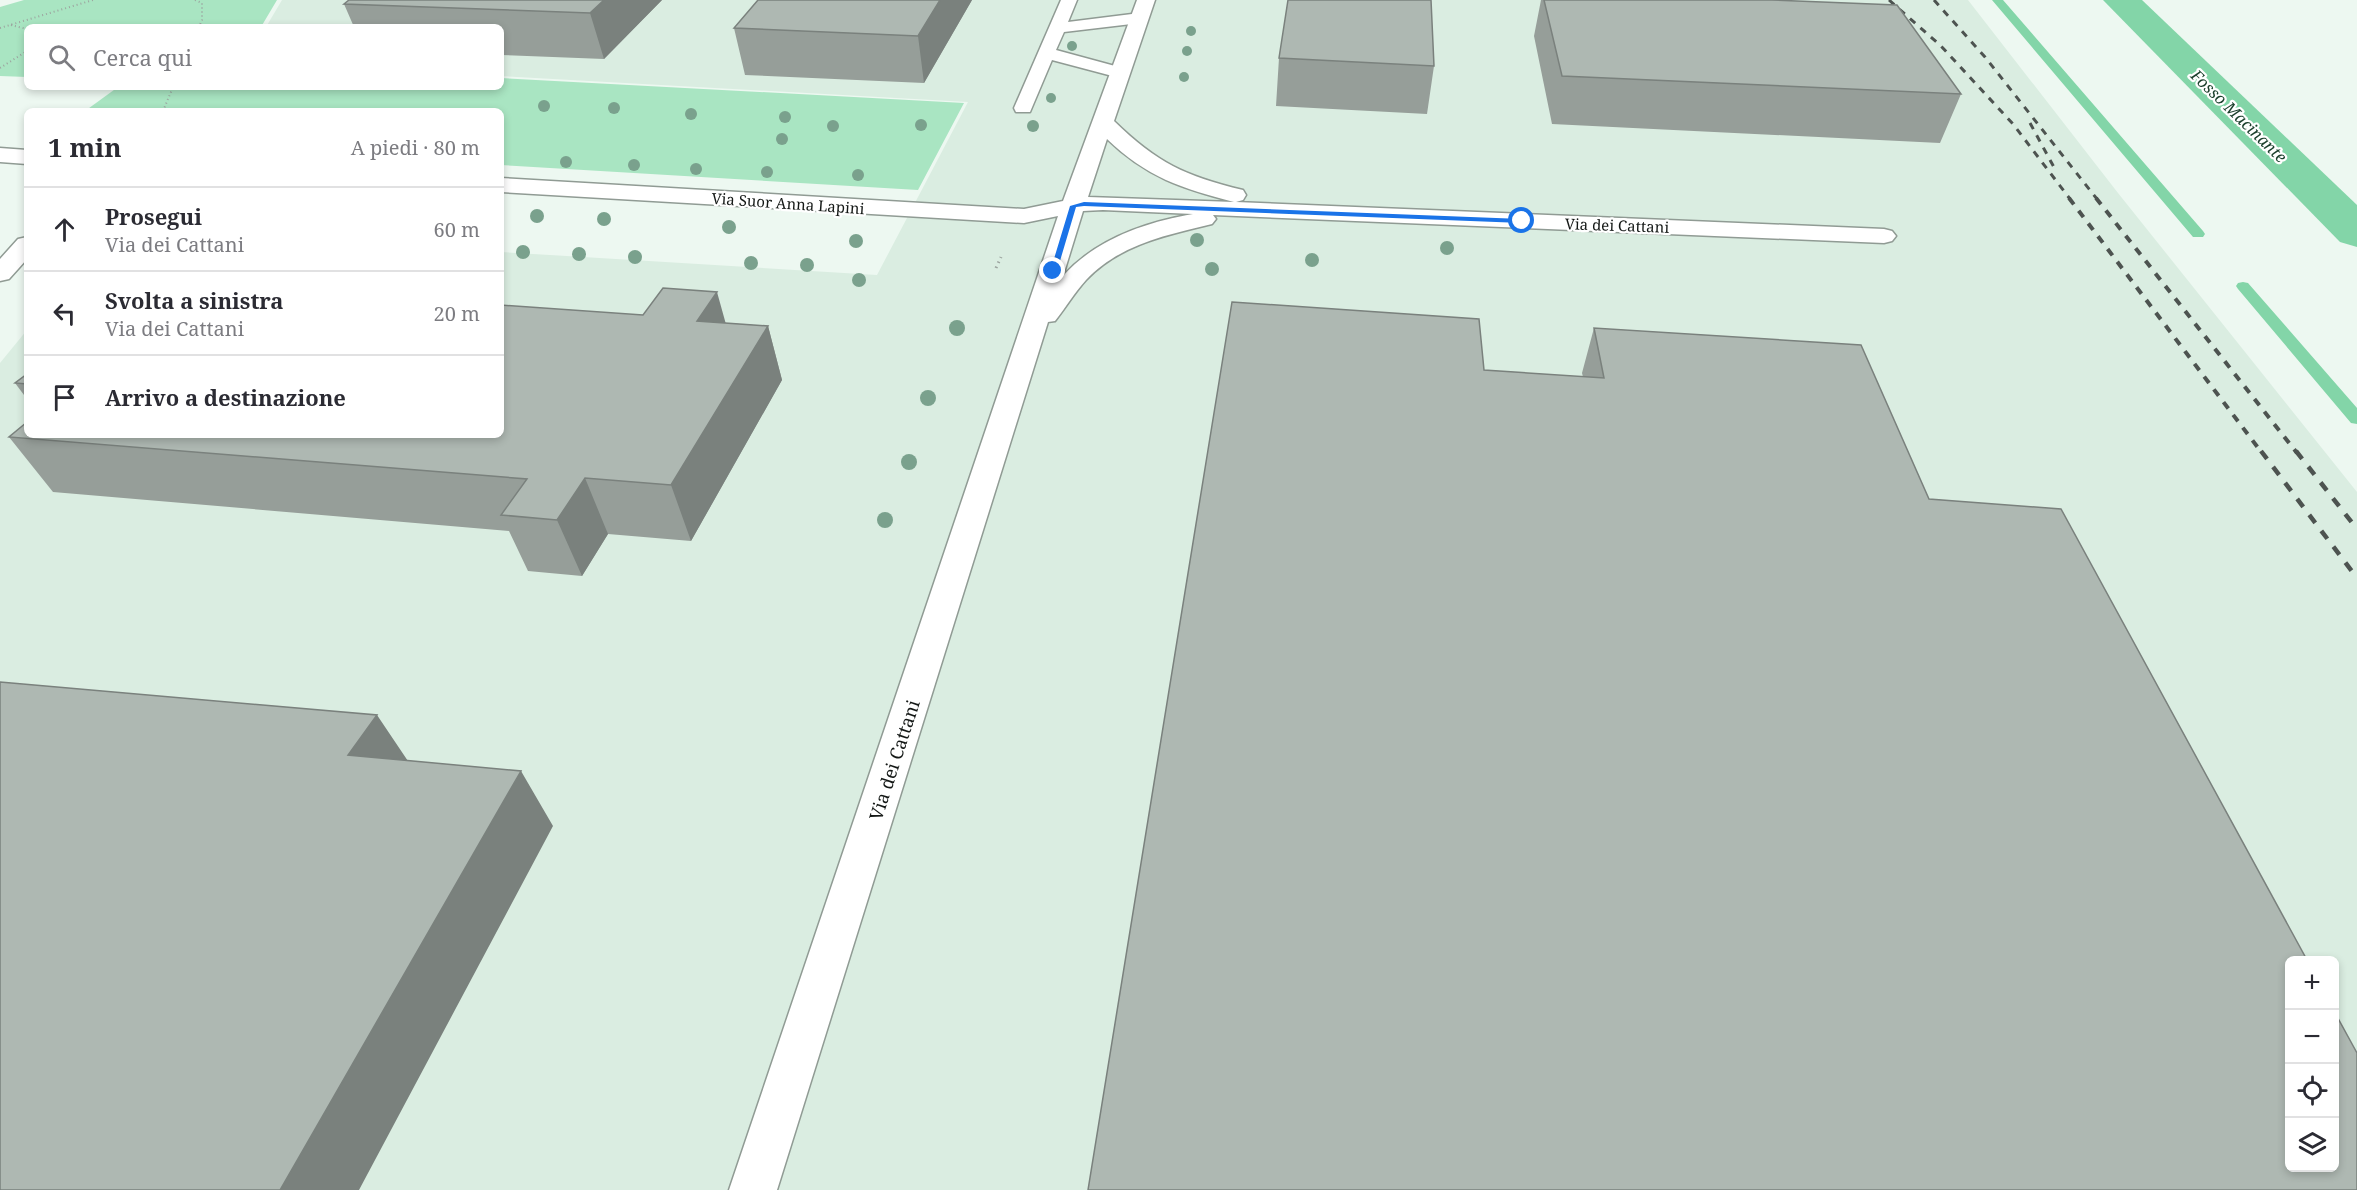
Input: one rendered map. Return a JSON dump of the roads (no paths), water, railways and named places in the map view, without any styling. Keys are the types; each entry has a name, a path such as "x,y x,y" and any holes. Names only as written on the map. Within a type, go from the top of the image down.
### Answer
{"street":[{"name":"Via dei Cattani","path":"753,1190 1073,206 1143,9"},
{"name":"Via dei Cattani","path":"1103,123 1137,156 1166,175 1233,195 1314,212"},
{"path":"0,155 24,157"},
{"name":"Via Suor Anna Lapini","path":"504,185 1024,216 1073,206"},
{"name":"Via dei Cattani","path":"1073,206 1103,203 1884,236"},
{"name":"Via dei Cattani","path":"1034,330 1079,272 1094,260 1125,242 1162,228 1197,220 1314,212"},
{"path":"0,274 24,247"}],"lane":[{"path":"1023,108 1069,0"},
{"path":"1057,28 1143,9"},
{"path":"1046,53 1120,73"}],"waterway":[{"path":"1997,0 2198,234"},
{"name":"Fosso Macinante","path":"2121,0 2357,232"},
{"path":"2243,286 2357,419"}],"railway":[{"path":"1889,0 1941,46 2013,124 2070,199"},
{"path":"1934,0 1985,57 2097,199"},
{"path":"2030,123 2056,171"},
{"path":"2069,198 2262,453"},
{"path":"2096,198 2297,453"},
{"path":"2261,451 2357,578"},
{"path":"2296,451 2357,529"}]}
